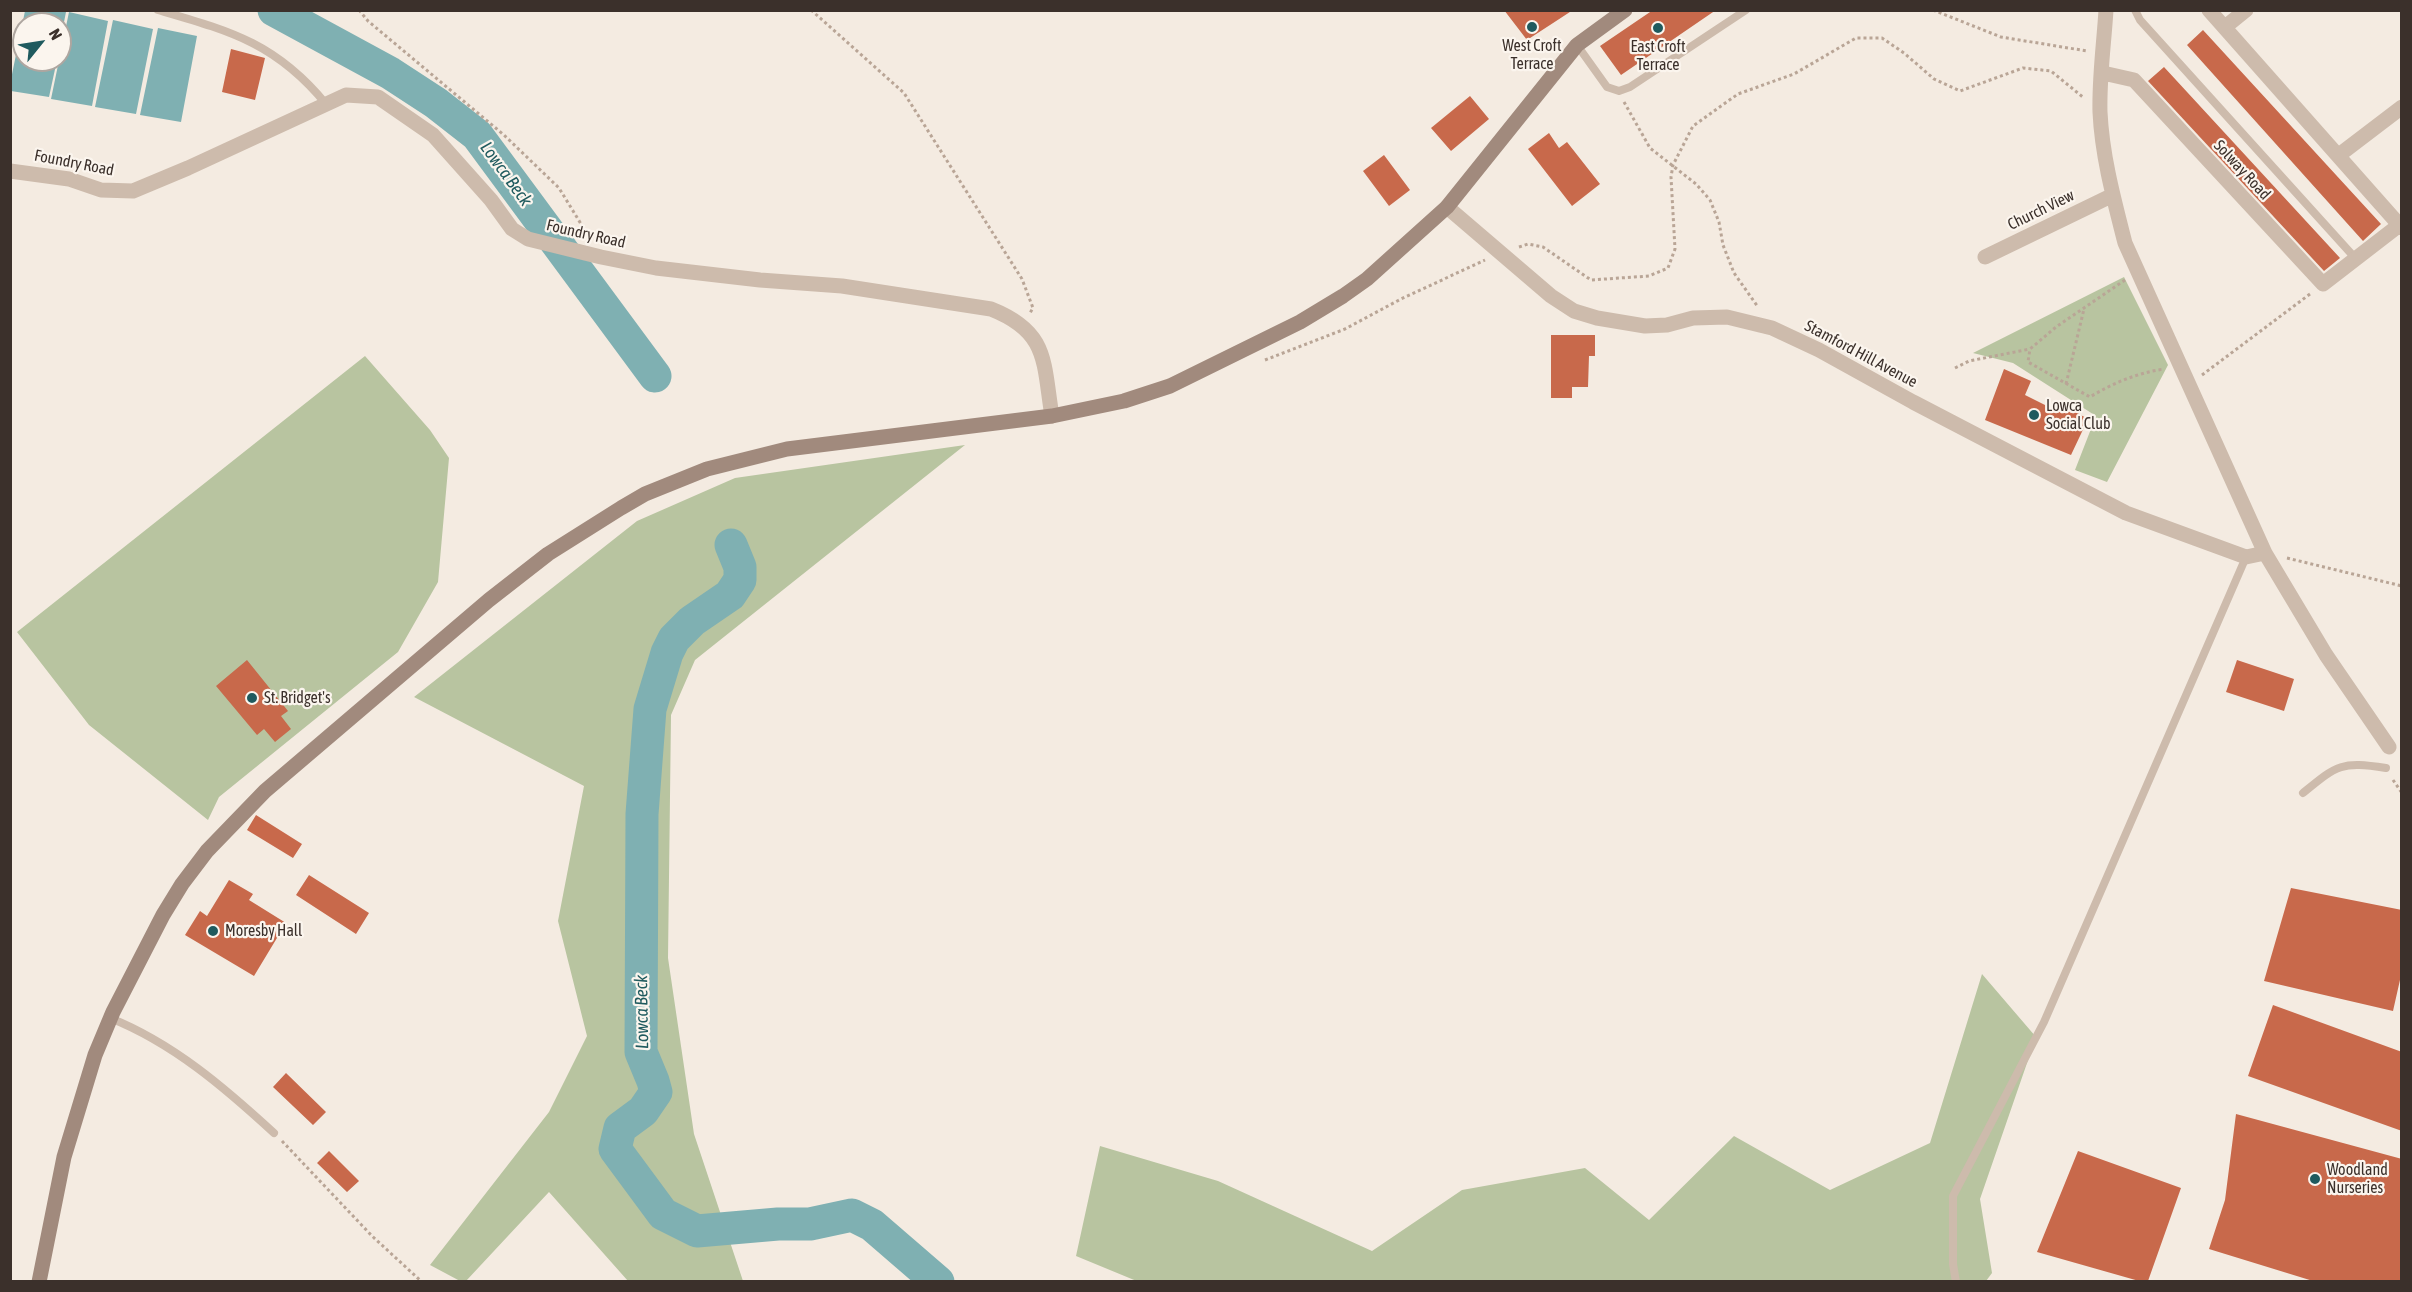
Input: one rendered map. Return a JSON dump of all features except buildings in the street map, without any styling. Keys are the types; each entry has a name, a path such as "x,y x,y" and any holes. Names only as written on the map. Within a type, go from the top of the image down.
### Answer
{"street":[{"path":"39,1281 64,1157 81,1094 110,1018 164,915 207,851 265,791 489,600 576,535 645,494 707,469 787,449 1052,416 1148,394 1300,322 1343,297 1447,207 1577,45 1625,10"},
{"path":"2106,10 2100,109 2102,137 2125,243 2265,553 2326,655 2389,747"},
{"path":"2209,10 2401,225 2323,284"},
{"path":"2225,27 2246,10"},
{"name":"Solway Road","path":"2103,73 2134,80 2323,284"},
{"name":"Foundry Road","path":"10,171 69,179 101,190 133,191 346,95 378,97 433,135 491,200 512,229 528,239 656,268 760,280 843,286 991,309 1023,325 1032,334 1040,349 1052,416"},
{"path":"2339,155 2402,107"},
{"name":"Church View","path":"1985,257 2113,195"},
{"name":"Stamford Hill Avenue","path":"1447,207 1551,296 1574,310 1597,318 1645,326 1667,325 1693,318 1726,317 1772,328 1819,350 1913,402 2126,513 2246,557"},
{"path":"2246,557 2265,553"}],"lane":[{"path":"158,10 222,29 269,51 300,75 326,104"},
{"path":"1577,45 1607,87 1618,92 1630,87 1746,10"},
{"path":"2136,10 2140,20 2356,259"},
{"path":"1956,1281 1953,1264 1953,1196 2044,1022 2246,557"},
{"path":"2302,793 2324,775 2346,764 2386,768"},
{"path":"110,1018 142,1031 194,1065 274,1133"}],"path":[{"path":"359,10 385,36 504,135 560,188 601,257"},
{"path":"811,10 904,93 1022,279 1033,308 1023,325"},
{"path":"1933,10 2001,37 2094,52"},
{"path":"1512,250 1528,244 1536,244 1591,279 1649,276 1668,268 1675,249 1671,177 1673,165 1693,126 1738,94 1794,74 1856,38 1882,38 1904,53 1934,79 1960,91 2023,68 2051,71 2100,109"},
{"path":"1618,92 1650,148 1696,184 1710,200 1734,273 1762,315 1760,326"},
{"path":"1256,363 1345,329 1468,267 1491,259"},
{"path":"1955,368 1969,361 2030,349 2084,307 2138,272"},
{"path":"2189,385 2323,284"},
{"path":"2066,384 2084,307"},
{"path":"2030,349 2028,362 2090,397 2110,385 2149,371 2181,366"},
{"path":"2265,553 2402,586"},
{"path":"274,1133 372,1236 422,1281"}],"green space":[{"path":"2124,277 2168,365 2107,482 2075,470 2096,416 2013,363 1973,353"},
{"path":"365,356 430,430 449,458 438,582 398,652 219,797 208,820 89,725 17,632"},
{"path":"965,445 695,660 671,715 668,958 694,1134 743,1281 628,1281 549,1192 466,1281 460,1281 430,1265 549,1112 587,1036 558,921 584,786 414,697 637,521 735,478"},
{"path":"1982,974 2036,1037 1980,1199 1992,1273 1986,1281 1139,1282 1076,1256 1100,1146 1218,1181 1372,1251 1462,1190 1585,1168 1649,1220 1734,1136 1830,1190 1930,1143"}],"water":[{"path":"60,10 66,12 25,12"},
{"path":"72,13 108,21 92,106 51,99 57,72 72,72"},
{"path":"113,20 153,29 136,114 95,107"},
{"path":"158,28 197,36 181,122 140,115"},
{"path":"12,72 54,72 49,97 11,91"}],"waterway":[{"name":"Lowca Beck","path":"274,10 390,73 436,103 477,135 655,376"},
{"name":"Lowca Beck","path":"731,545 740,567 740,580 730,595 692,621 674,639 667,653 650,709 642,814 641,1052 656,1092 643,1111 620,1128 615,1149 663,1214 697,1231 778,1224 810,1224 852,1215 872,1225 938,1282"}],"place":[{"name":"West Croft Terrace","path":"1532,27"},
{"name":"East Croft Terrace","path":"1658,28"},
{"name":"Lowca Social Club","path":"2034,415"},
{"name":"St. Bridget's","path":"252,698"},
{"name":"Moresby Hall","path":"213,931"},
{"name":"Woodland Nurseries","path":"2315,1179"}]}
